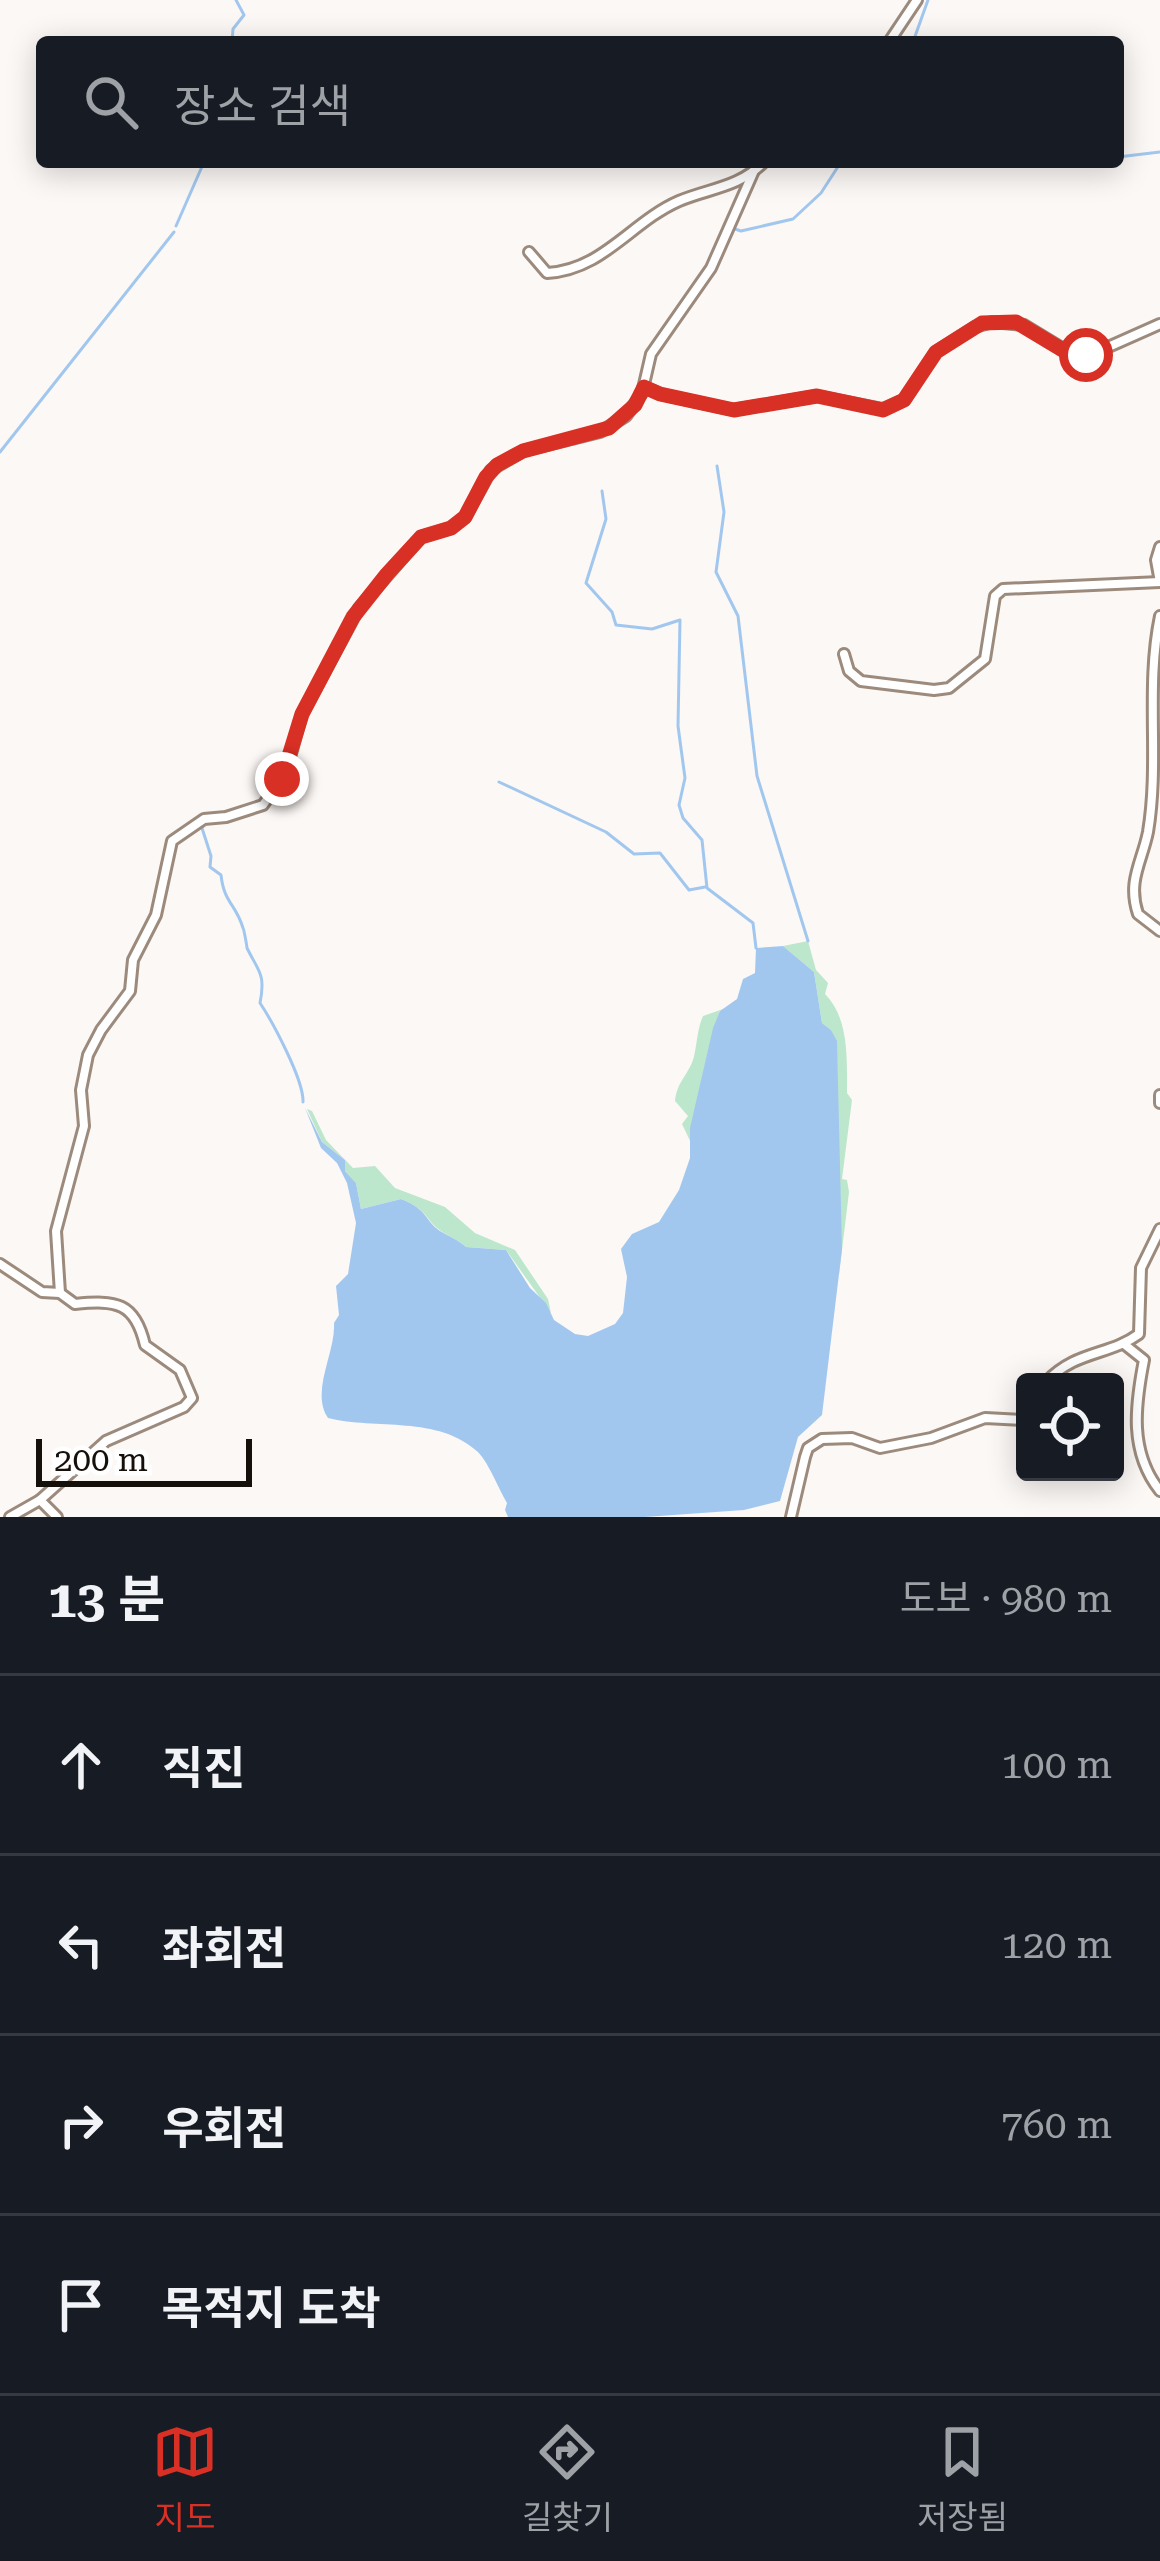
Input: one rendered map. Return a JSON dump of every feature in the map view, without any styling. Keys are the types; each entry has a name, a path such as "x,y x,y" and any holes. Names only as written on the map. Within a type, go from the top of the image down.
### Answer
{"street":[{"path":"893,36 917,0"},
{"path":"529,252 547,273 584,266 676,202 719,191 758,168"},
{"path":"60,1293 56,1231 84,1126 84,1071 97,1037 130,992 133,960 156,915 172,841 198,821 257,809 270,796 286,772 302,714 353,617 421,537 451,528 465,517 497,465 523,451 609,428 635,405 651,354 711,268 753,173"},
{"path":"644,387 734,410 817,396 883,410 904,400 936,352 982,323 1024,325 1075,356 1106,349 1160,324"},
{"path":"844,653 849,671 861,681 943,690 985,659 995,596 1003,589 1160,582 1156,560 1160,547"},
{"path":"1160,616 1155,769 1147,836 1135,863 1133,891 1138,914 1160,932"},
{"path":"1058,1373 1077,1358 1123,1343 1142,1328 1141,1268 1160,1229"},
{"path":"0,1264 41,1292 60,1293 75,1304 107,1301 133,1314 140,1321 146,1345 180,1370 192,1398 184,1407 106,1441 40,1499 10,1517"},
{"path":"1123,1343 1144,1360 1134,1410 1143,1465 1160,1491"},
{"path":"791,1517 808,1448 822,1439 852,1438 880,1448 931,1438 985,1418 1016,1420"},
{"path":"40,1499 57,1517"}],"green space":[{"path":"808,941 816,970 828,983 825,994 843,1027 847,1093 852,1100 842,1179 847,1180 849,1192 839,1275 837,1054 831,1030 822,1023 814,972 783,946"},
{"path":"729,1007 720,1011 710,1044 692,1145 682,1124 688,1116 675,1101 676,1095 693,1060 703,1016"},
{"path":"307,1109 326,1140 353,1168 375,1166 395,1188 445,1207 475,1233 515,1250 548,1299 551,1313 506,1250 466,1247 401,1199 361,1209 345,1160 322,1142"}],"water":[{"path":"783,946 814,972 822,1023 837,1041 842,1249 822,1415 798,1437 780,1501 744,1510 645,1517 508,1517 507,1503 486,1463 462,1440 426,1428 328,1418 322,1396 339,1315 336,1286 348,1274 356,1223 347,1183 337,1163 321,1148 305,1108 322,1142 345,1160 361,1209 401,1199 466,1247 506,1250 554,1320 575,1334 588,1336 615,1324 623,1313 627,1277 621,1249 632,1234 659,1222 679,1190 720,1011 737,999 743,979 755,973 756,948"}],"waterway":[{"path":"232,36 244,15 236,0"},
{"path":"915,36 928,0"},
{"path":"1124,156 1160,152"},
{"path":"176,226 201,168"},
{"path":"735,229 793,219 821,193 837,168"},
{"path":"0,452 174,232"},
{"path":"717,466 724,512 716,572 738,616 757,776 808,941"},
{"path":"602,491 606,519 586,583 612,612 616,625 652,629 680,620 678,726 685,778 679,805 683,818 702,840 707,888 753,923 756,948"},
{"path":"499,782 606,832 634,854 660,853 689,890 705,887"},
{"path":"201,825 210,867 221,875 260,973 260,1003 293,1066 303,1102"}],"route":[{"path":"282,779 302,714 359,608 421,537 451,528 465,517 491,470 514,455 609,428 626,416 644,387 734,410 817,396 875,410 890,408 909,394 936,352 982,323 1016,322 1071,355 1086,355"}]}
